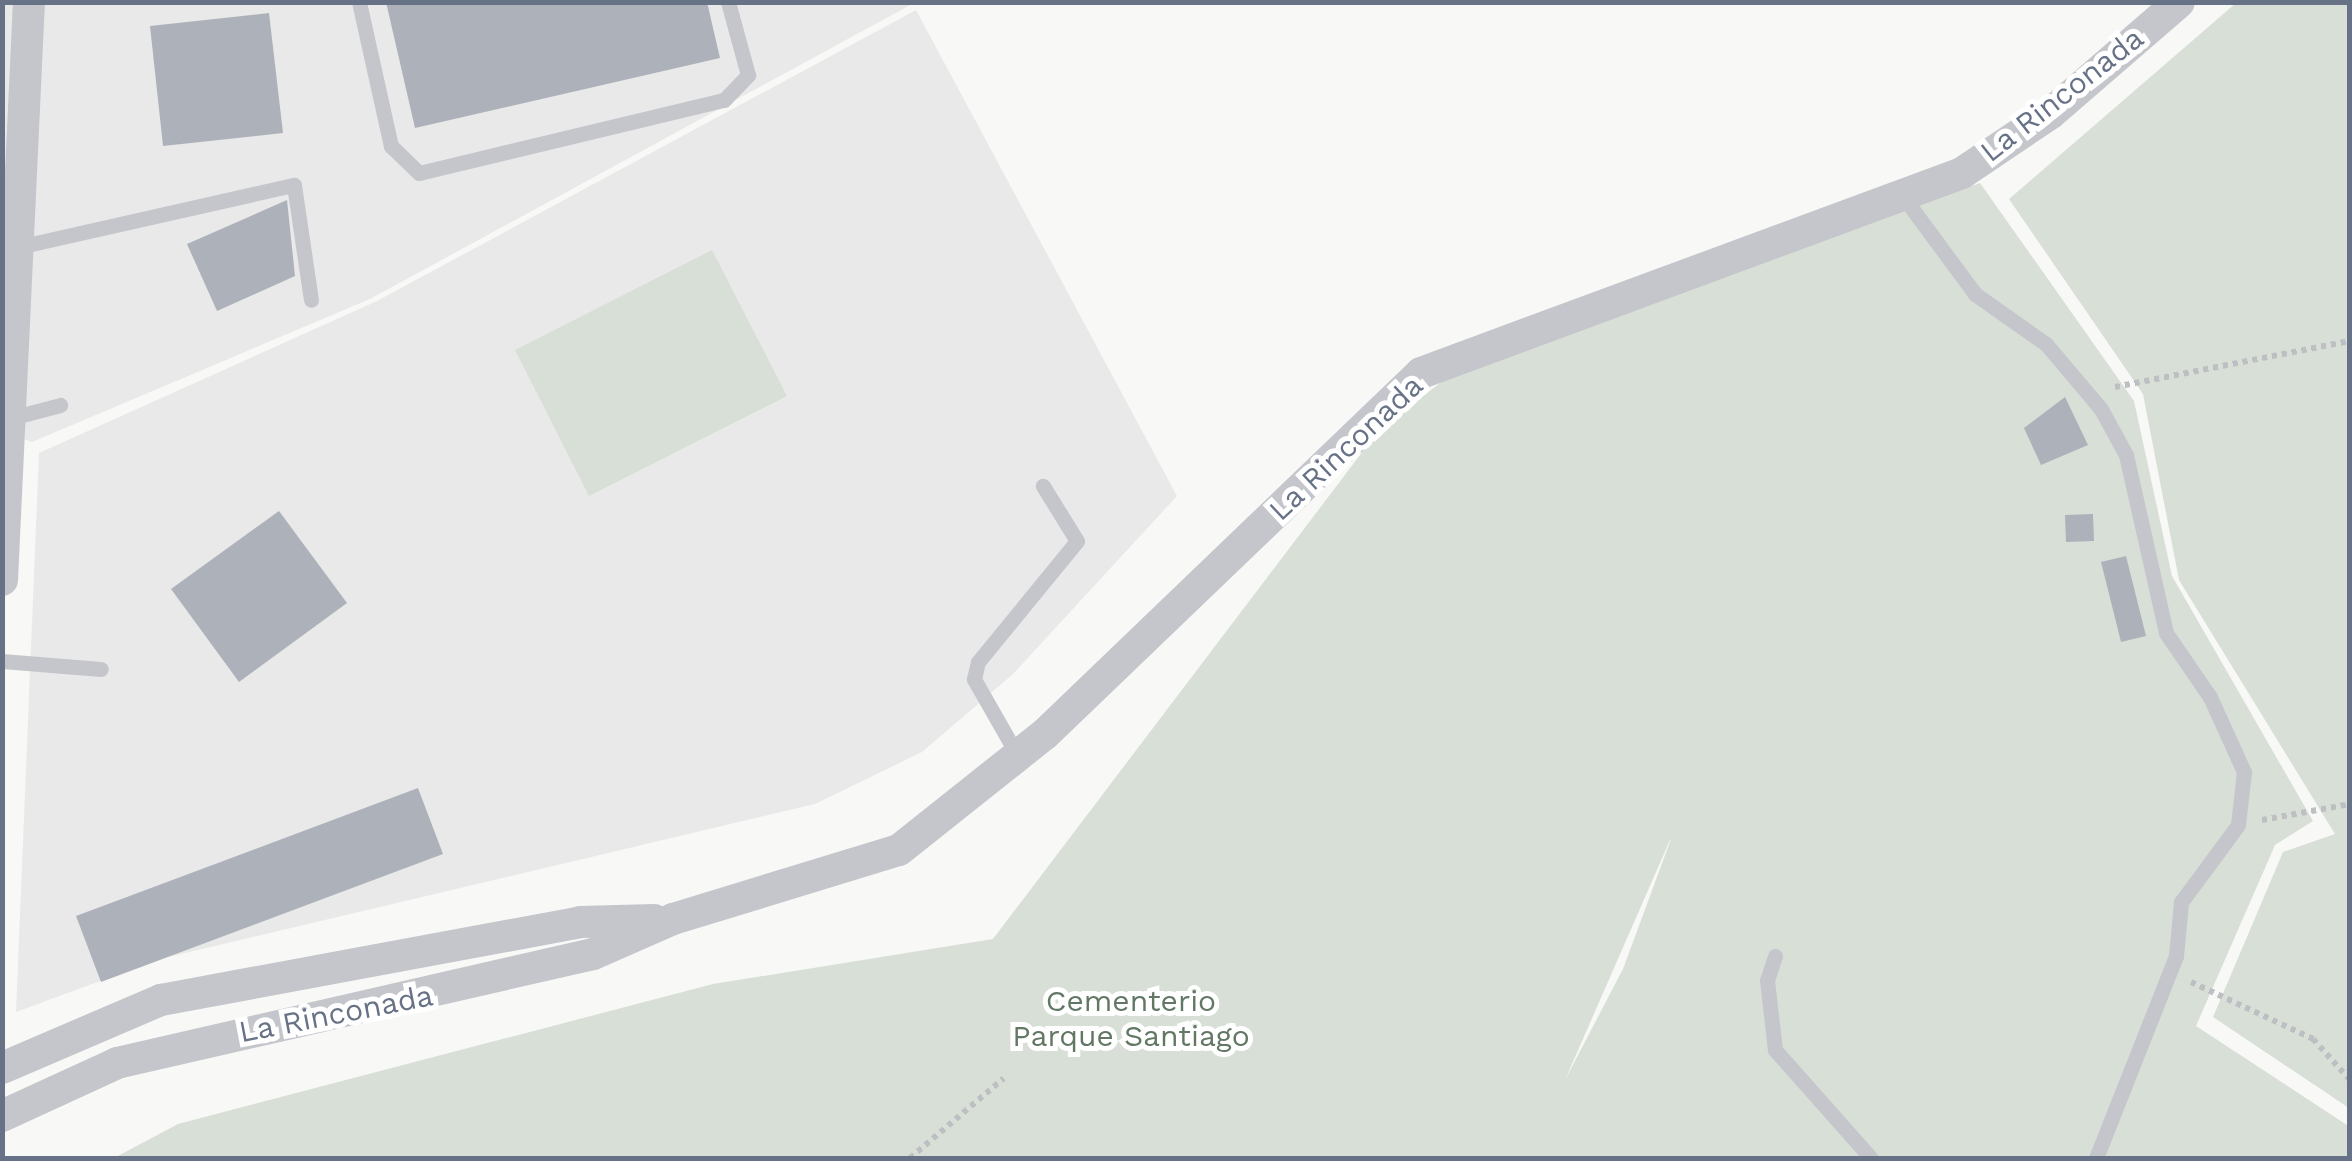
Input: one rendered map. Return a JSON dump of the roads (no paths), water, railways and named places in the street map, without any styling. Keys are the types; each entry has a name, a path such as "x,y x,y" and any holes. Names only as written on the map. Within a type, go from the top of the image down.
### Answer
{"street":[{"path":"2,580 29,2"},
{"name":"La Rinconada","path":"2,1116 117,1062 308,1022 593,954 673,920 899,850 1019,758 1421,373 1906,199 2051,113 2179,2"},
{"name":"La Rinconada","path":"2,1068 115,1014 297,972 580,922 673,920"},
{"path":"297,972 308,1022"}],"lane":[{"path":"359,2 392,146 418,173 724,100 748,75 728,2"},
{"path":"18,248 294,185 310,300"},
{"path":"1906,199 1975,294 2046,344 2089,392 2126,455 2166,633 2210,696 2244,772 2238,825 2181,902 2170,971 2096,1158"},
{"path":"11,418 60,405"},
{"path":"1019,758 974,679 978,662 1077,540 1043,486"},
{"path":"2,661 101,669"},
{"path":"1774,956 1767,980 1775,1050 1871,1158"}],"park label":[{"name":"Cementerio Parque Santiago","path":"1131,1018"}]}
